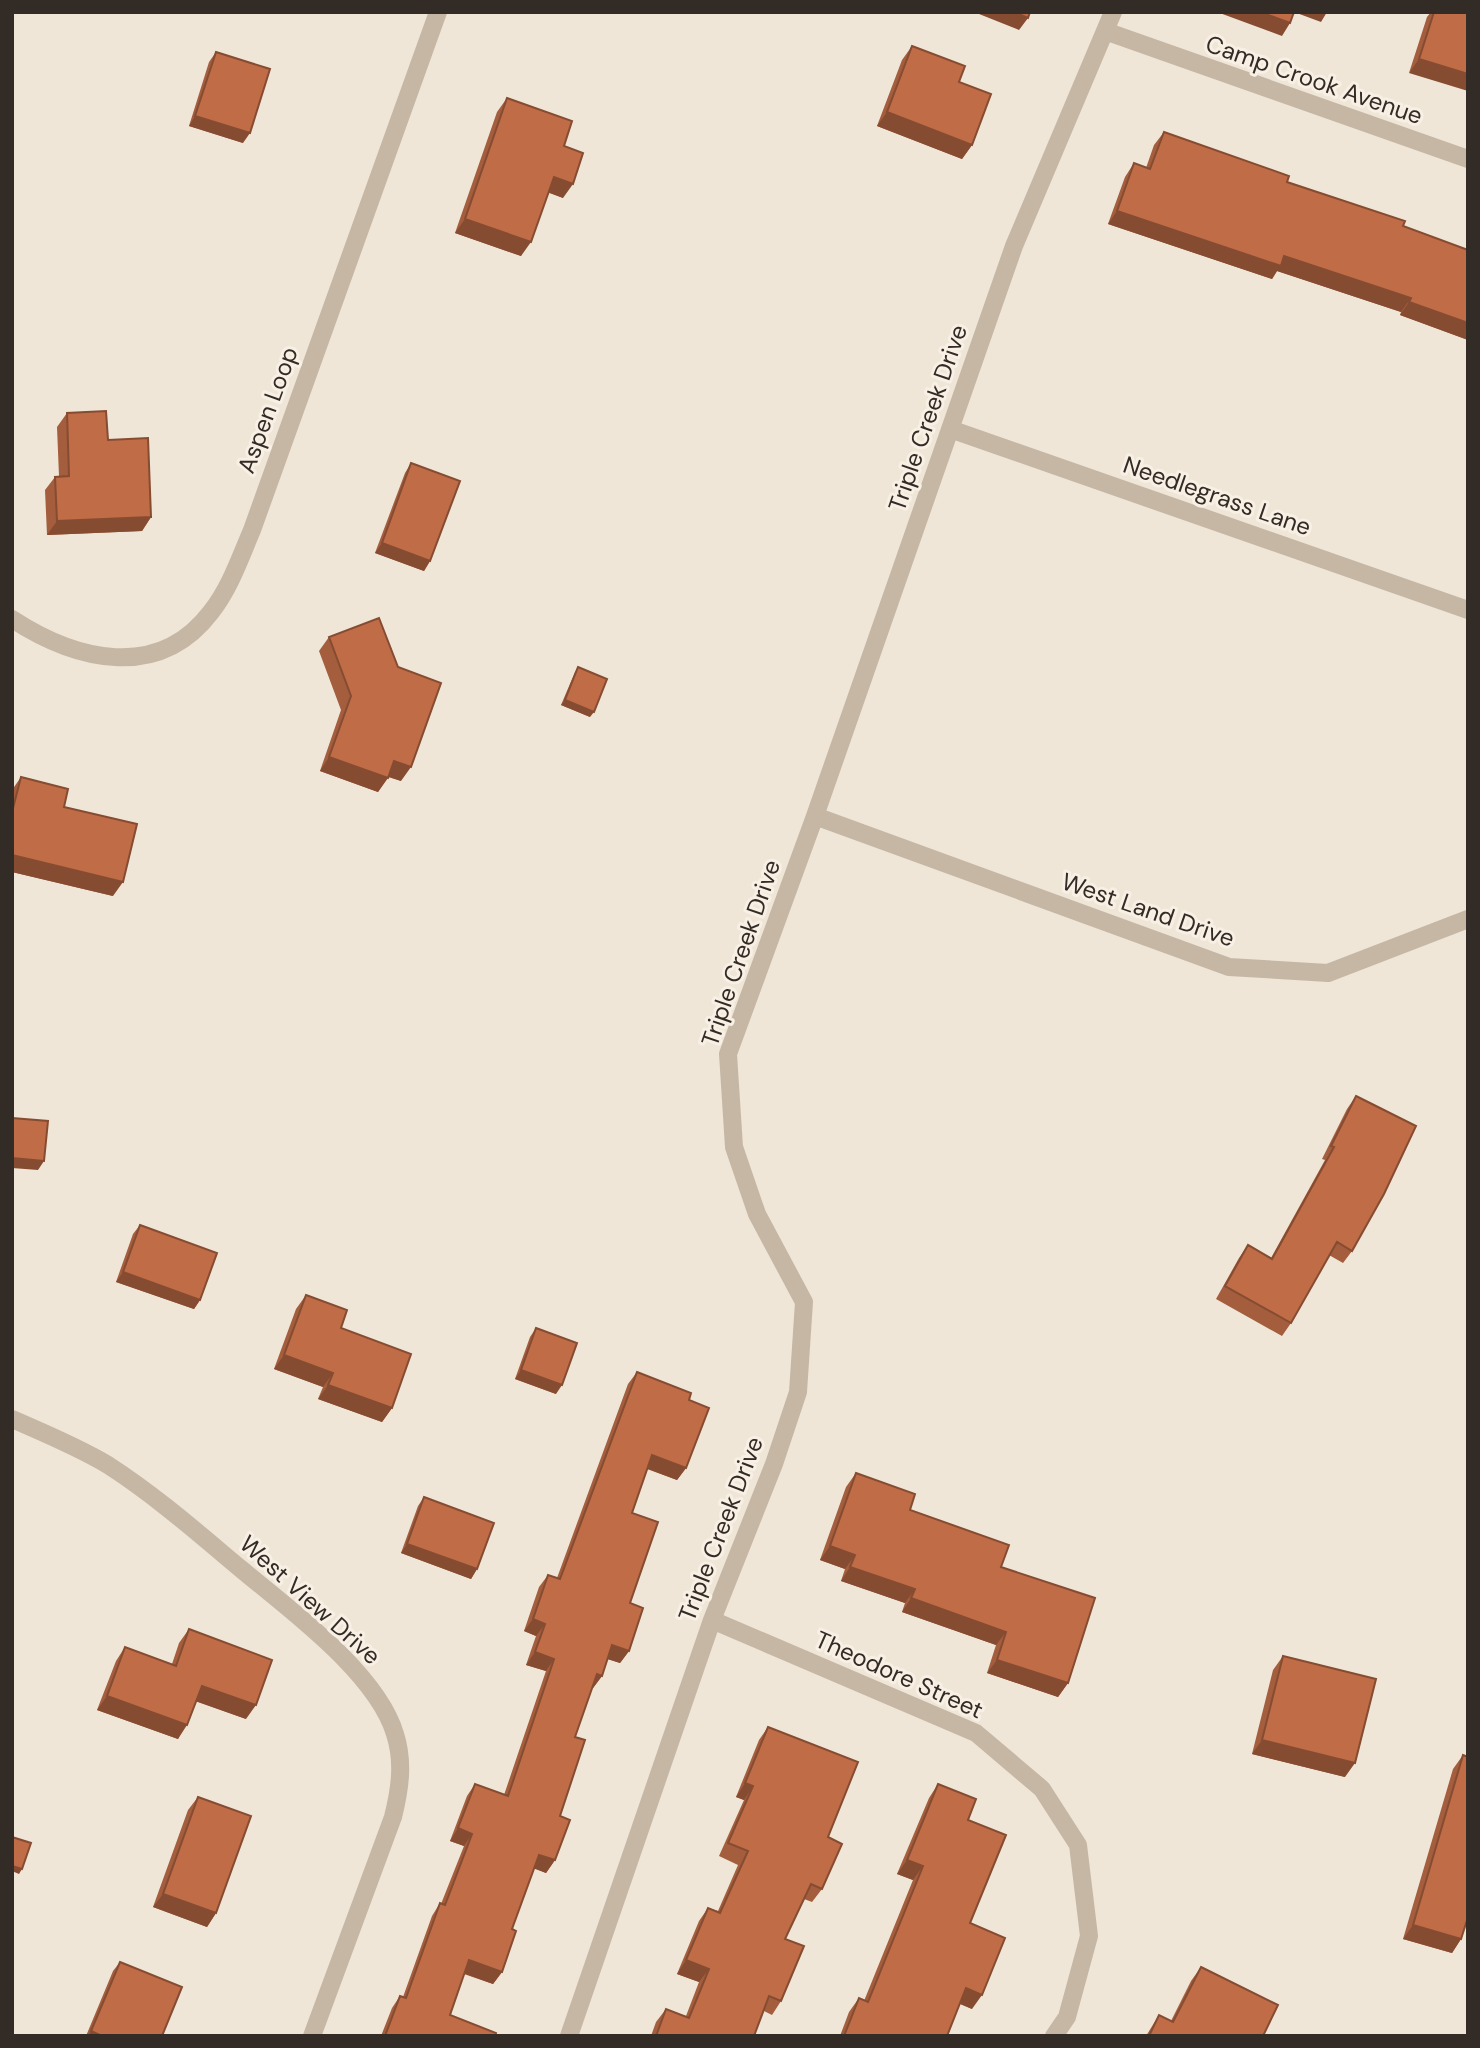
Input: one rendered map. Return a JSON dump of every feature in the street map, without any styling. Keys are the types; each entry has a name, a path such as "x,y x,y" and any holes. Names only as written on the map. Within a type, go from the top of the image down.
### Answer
{"street":[{"name":"Aspen Loop","path":"12,620 52,643 79,653 108,658 136,657 163,649 189,635 210,613 227,587 252,530 438,12"},
{"name":"Triple Creek Drive","path":"569,2036 712,1620 774,1464 798,1392 804,1303 757,1214 734,1147 728,1054 815,816 1014,246 1113,12"},
{"name":"Camp Crook Avenue","path":"1105,31 1468,159"},
{"name":"Needlegrass Lane","path":"950,429 1468,610"},
{"name":"West Land Drive","path":"815,816 1229,967 1328,973 1468,919"},
{"name":"West View Drive","path":"12,1419 105,1464 153,1495 342,1657 363,1680 395,1732 401,1762 393,1817 312,2036"},
{"name":"Theodore Street","path":"712,1620 976,1733 1042,1789 1078,1845 1089,1936 1067,2018 1054,2036"}],"building":[{"path":"1014,12 1030,12 1028,18"},
{"path":"1260,12 1294,12 1290,23"},
{"path":"1434,12 1468,12 1468,74 1419,59"},
{"path":"912,46 965,66 959,82 991,94 972,145 887,112"},
{"path":"216,52 270,69 250,133 195,116"},
{"path":"507,98 572,121 564,146 583,153 573,184 554,177 531,242 465,219"},
{"path":"1164,132 1289,176 1287,182 1405,221 1403,226 1468,250 1468,323 1409,302 1411,298 1284,256 1281,266 1117,211 1134,163 1150,169"},
{"path":"106,411 108,440 148,438 151,517 57,521 55,477 69,476 67,413"},
{"path":"411,463 460,481 430,561 382,543"},
{"path":"379,618 398,667 441,683 411,767 394,761 388,778 329,757 351,696 329,637"},
{"path":"578,667 607,679 594,712 565,700"},
{"path":"21,777 68,789 64,807 137,824 123,882 12,855 12,812"},
{"path":"1356,1096 1416,1126 1384,1194 1352,1251 1337,1242 1291,1323 1225,1286 1248,1245 1272,1259 1334,1147 1331,1146"},
{"path":"12,1118 48,1121 44,1161 12,1158"},
{"path":"140,1225 217,1253 200,1300 123,1272"},
{"path":"306,1295 347,1310 341,1328 411,1354 392,1408 328,1385 333,1373 284,1355"},
{"path":"536,1328 577,1343 562,1385 521,1370"},
{"path":"637,1372 691,1393 689,1400 709,1408 686,1468 652,1455 632,1513 658,1522 630,1603 643,1608 629,1651 612,1645 602,1676 597,1674 575,1737 585,1740 560,1816 570,1820 555,1860 539,1855 512,1929 516,1931 502,1972 469,1960 450,2015 496,2033 495,2036 385,2036 400,1996 406,1998 440,1903 445,1905 472,1834 458,1828 475,1784 508,1796 554,1659 535,1652 545,1624 533,1619 548,1575 560,1579"},
{"path":"856,1473 915,1494 910,1510 1009,1545 1001,1567 1095,1598 1068,1683 997,1660 1006,1632 911,1598 915,1589 850,1567 855,1555 830,1546"},
{"path":"424,1497 494,1523 477,1569 407,1544"},
{"path":"189,1629 272,1660 256,1705 202,1686 187,1725 107,1696 125,1647 176,1666"},
{"path":"1283,1656 1376,1679 1355,1763 1262,1740"},
{"path":"768,1727 858,1762 828,1837 842,1844 822,1889 811,1884 785,1939 804,1946 781,2001 769,1996 754,2036 656,2036 666,2009 689,2018 709,1969 686,1960 708,1908 720,1913 748,1851 728,1843 753,1786 745,1783"},
{"path":"1463,1755 1468,1757 1468,1917 1461,1939 1413,1925"},
{"path":"938,1784 976,1799 968,1820 1006,1835 970,1923 1005,1938 982,1995 966,1988 947,2036 844,2036 859,1998 868,2002 923,1866 907,1860"},
{"path":"198,1797 251,1816 216,1913 163,1894"},
{"path":"12,1837 31,1843 22,1869 12,1866"},
{"path":"120,1962 182,1987 162,2036 102,2036 91,2031"},
{"path":"1201,1967 1278,2005 1263,2036 1149,2036 1159,2015 1173,2022"}]}
